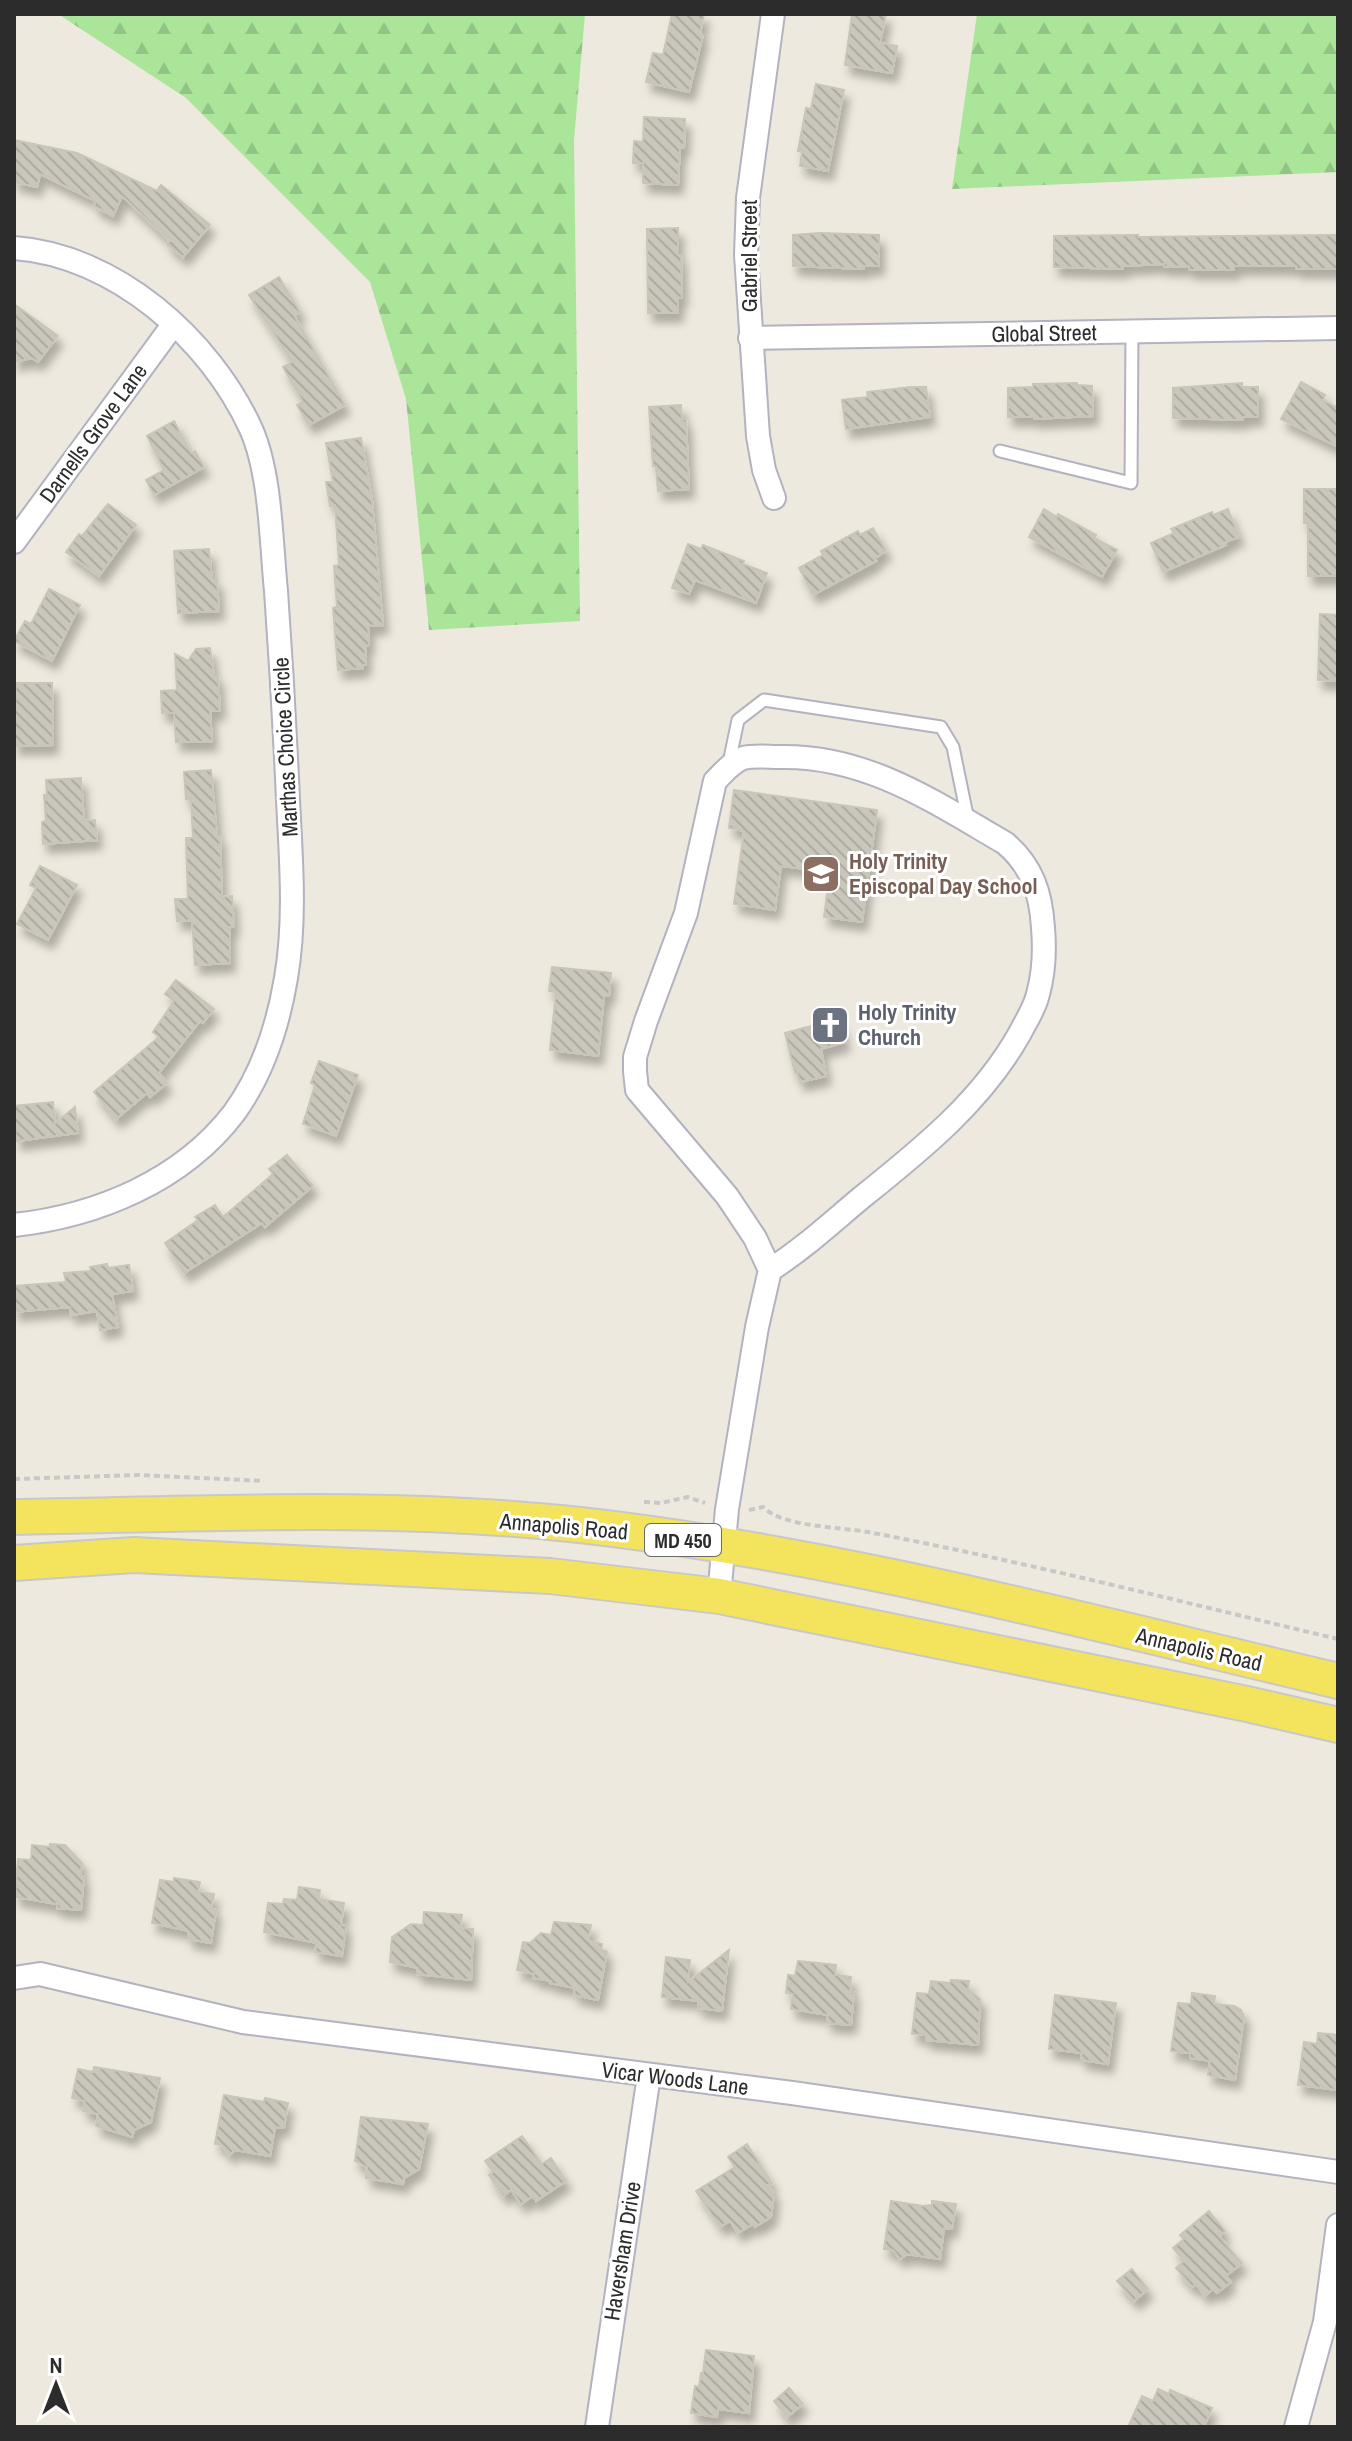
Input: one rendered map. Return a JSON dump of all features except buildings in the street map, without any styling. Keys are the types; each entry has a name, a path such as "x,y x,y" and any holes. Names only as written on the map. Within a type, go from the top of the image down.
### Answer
{"main road":[{"name":"Annapolis Road","path":"14,1517 377,1512 578,1525 864,1569 1338,1681"},
{"name":"Annapolis Road","path":"14,1563 134,1555 550,1576 719,1596 1338,1725"}],"street":[{"name":"Gabriel Street","path":"773,14 748,198 746,255 758,436 764,470 774,498"},
{"name":"Marthas Choice Circle","path":"14,248 39,251 91,268 132,292 173,325 206,358 239,404 253,433 269,507 281,663 292,904 287,976 267,1053 233,1113 192,1156 133,1193 79,1214 14,1225"},
{"name":"Darnells Grove Lane","path":"14,542 173,325"},
{"name":"Global Street","path":"750,338 1338,328"},
{"path":"719,1596 727,1509 757,1327 770,1270 755,1238 727,1196 637,1090 635,1057 686,913 715,781 743,758 799,756 838,761 897,781 1005,843 1020,856 1032,873 1039,894 1045,957 1037,997 1013,1046 954,1119 794,1255 770,1270"},
{"name":"Vicar Woods Lane","path":"14,1978 40,1974 243,2022 807,2095 1338,2172"},
{"name":"Haversham Drive","path":"597,2427 649,2075"},
{"path":"1296,2427 1325,2322 1338,2225"}],"lane":[{"path":"1000,451 1131,483 1132,331"},
{"path":"728,768 738,720 764,700 941,727 953,747 968,822"}],"green space":[{"path":"58,14 585,14 574,140 580,621 429,630 406,399 370,282 186,98"},
{"path":"977,14 1338,14 1338,172 952,189"}],"place":[{"name":"Holy Trinity Episcopal Day School","path":"821,874"},
{"name":"Holy Trinity Church","path":"830,1025"}]}
